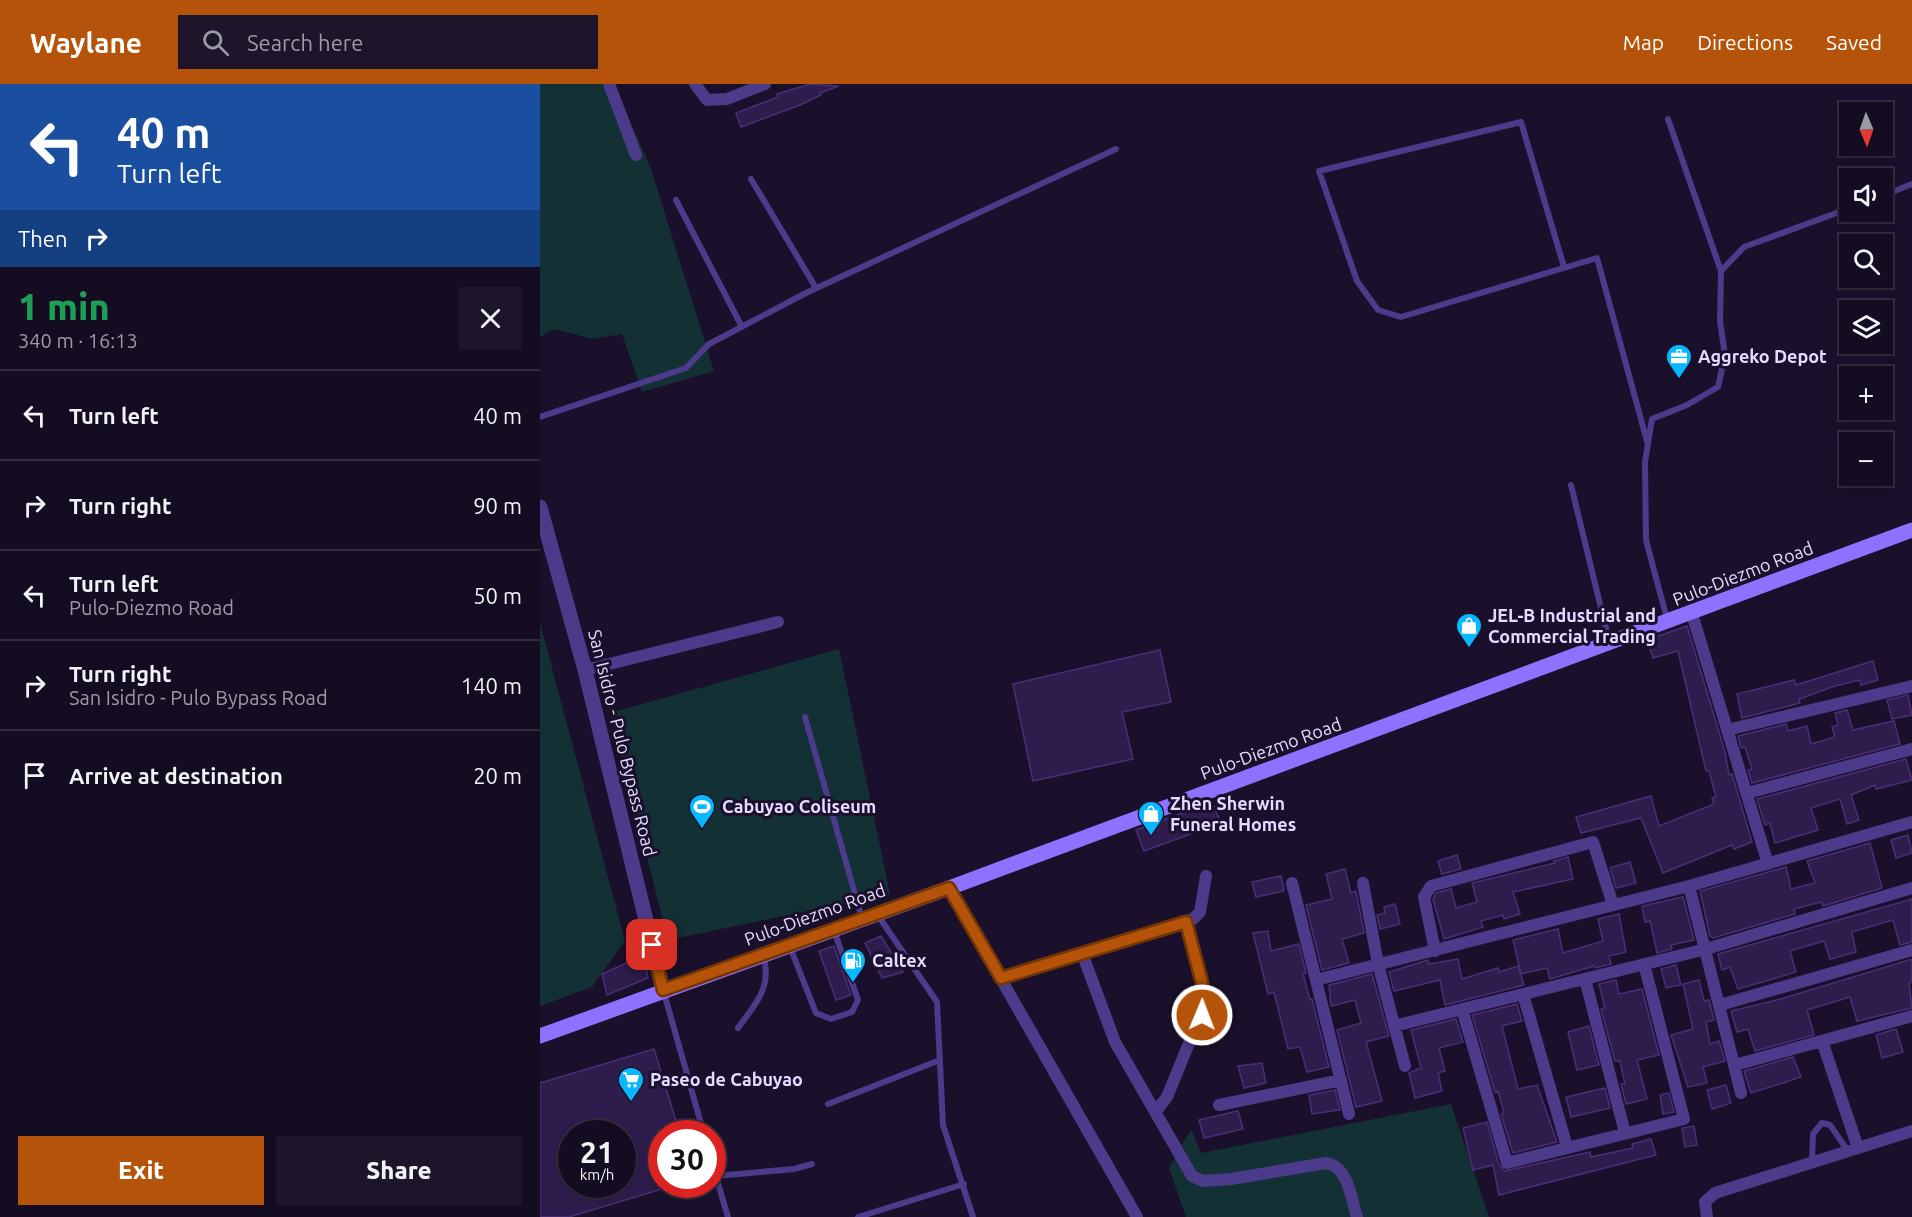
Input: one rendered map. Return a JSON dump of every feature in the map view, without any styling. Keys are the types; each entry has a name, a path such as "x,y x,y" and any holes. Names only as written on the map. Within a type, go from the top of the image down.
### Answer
{"main road":[{"name":"Pulo-Diezmo Road","path":"540,1036 1610,645 1912,530"}],"street":[{"path":"609,84 636,155"},
{"path":"695,84 707,100 727,99 765,84"},
{"name":"San Isidro - Pulo Bypass Road","path":"540,507 585,669 663,990"},
{"path":"1692,614 1768,864"},
{"path":"585,669 778,622"},
{"path":"1727,730 1912,686"},
{"path":"1747,793 1912,749"},
{"path":"1316,980 1689,886 1912,822"},
{"path":"1435,951 1424,897 1431,886 1593,842 1613,904"},
{"path":"1001,978 1186,922 1200,912 1206,876"},
{"path":"1363,883 1378,964 1405,1066"},
{"path":"1292,884 1349,1114"},
{"path":"1689,886 1742,1093"},
{"path":"949,888 1137,1217"},
{"path":"1394,1026 1706,949 1912,888"},
{"path":"1156,1111 1167,1097 1203,1009 1202,983 1186,922"},
{"path":"1720,1005 1912,951"},
{"path":"1082,953 1115,1042 1192,1176 1198,1179 1231,1179 1326,1163 1334,1164 1341,1169 1357,1217"},
{"path":"1462,1009 1507,1163 1684,1119 1644,964"},
{"path":"1585,979 1625,1133"},
{"path":"1522,994 1567,1147"},
{"path":"1735,1065 1912,1016"},
{"path":"1822,1041 1853,1150"},
{"path":"1220,1105 1341,1080"},
{"path":"1707,1217 1705,1203 1715,1192 1912,1131"}],"lane":[{"path":"1668,120 1721,271 1720,321 1725,355 1718,387 1687,405 1652,419 1645,462 1646,540 1668,623"},
{"path":"1564,267 1521,122 1319,171 1357,281 1378,310 1401,317 1597,258 1648,445"},
{"path":"540,417 686,368 710,344 816,288 1116,149"},
{"path":"751,179 816,288"},
{"path":"1893,192 1912,184"},
{"path":"676,200 742,327"},
{"path":"1721,271 1744,247 1839,212"},
{"path":"1571,485 1610,645"},
{"path":"805,717 869,916 937,1002 943,1125 973,1217"},
{"path":"789,945 816,1013 831,1019 852,1012 858,1000 834,929"},
{"path":"738,1028 761,995 768,972 763,954"},
{"path":"663,990 700,1120"},
{"path":"828,1104 940,1060"},
{"path":"1812,1163 1813,1134 1822,1123 1830,1125 1853,1150"},
{"path":"726,1175 794,1169 812,1164"},
{"path":"858,1217 964,1184"},
{"path":"722,1198 728,1217"}],"green space":[{"path":"540,84 614,84 651,169 714,371 642,392 622,334 592,339 555,329 540,337"},
{"path":"540,623 625,941 592,987 540,1006"},
{"path":"839,649 890,894 668,940 610,713"},
{"path":"1451,1104 1489,1217 1186,1217 1169,1168 1191,1129 1201,1153"}],"building":[{"path":"810,84 839,86 820,93 821,95 800,105 741,127 736,113 778,97 777,94"},
{"path":"1687,626 1725,752 1729,775 1732,774 1752,842 1734,849 1732,845 1663,873 1641,818 1581,833 1576,817 1651,796 1659,826 1714,804 1712,798 1716,797 1709,771 1706,771 1678,651 1653,658 1647,640"},
{"path":"1160,650 1171,702 1122,712 1133,759 1033,781 1013,684"},
{"path":"1873,661 1878,680 1861,685 1860,680 1835,686 1799,699 1800,703 1742,718 1737,694 1794,680 1796,685"},
{"path":"1908,695 1912,715 1892,719 1887,700"},
{"path":"1847,710 1853,730 1894,721 1900,744 1752,783 1748,770 1752,769 1745,747 1741,748 1738,736 1786,724 1788,731 1807,726 1811,744 1835,737 1832,727 1838,725 1835,713"},
{"path":"1906,759 1912,780 1876,789 1875,785 1851,795 1859,820 1847,824 1840,799 1811,808 1818,830 1775,843 1770,823 1765,825 1757,799"},
{"path":"1212,802 1221,823 1144,851 1136,830"},
{"path":"1908,835 1912,853 1896,858 1891,840"},
{"path":"1870,843 1882,888 1823,906 1821,902 1794,909 1795,914 1713,938 1710,936 1700,891 1786,867 1791,889 1815,883 1807,861"},
{"path":"1457,855 1461,869 1442,874 1438,861"},
{"path":"1568,857 1573,879 1513,892 1520,914 1504,919 1503,915 1481,921 1483,927 1444,939 1433,899 1436,893 1451,889 1456,908 1477,902 1472,883 1555,863 1554,861"},
{"path":"1630,862 1636,883 1616,888 1610,868"},
{"path":"1345,869 1351,893 1356,891 1364,933 1342,939 1349,963 1322,970 1306,905 1332,899 1326,874"},
{"path":"1281,876 1284,891 1256,897 1252,882"},
{"path":"1683,897 1694,940 1671,945 1672,949 1657,953 1650,921 1645,922 1642,906"},
{"path":"1912,899 1912,942 1900,945 1893,920 1852,932 1856,952 1830,959 1824,941 1790,951 1796,972 1738,989 1730,967 1722,970 1718,954"},
{"path":"1395,904 1400,924 1380,929 1377,915 1385,913 1384,907"},
{"path":"1619,914 1626,952 1609,956 1611,964 1595,968 1594,966 1550,979 1547,968 1521,974 1513,940 1558,929 1563,953 1603,941 1598,919"},
{"path":"1268,931 1271,951 1299,944 1306,973 1303,974 1310,1000 1312,999 1329,1067 1307,1072 1300,1047 1288,1049 1274,992 1268,994 1253,933"},
{"path":"881,936 903,972 882,978 865,943"},
{"path":"834,946 851,995 836,1000 819,951"},
{"path":"644,955 648,978 607,995 602,974"},
{"path":"1458,959 1462,979 1498,968 1499,972 1518,966 1524,985 1445,1005 1440,980 1394,991 1389,972 1428,960 1429,964"},
{"path":"1912,959 1912,982 1909,983 1912,1008 1857,1021 1850,997 1807,1010 1814,1035 1755,1051 1748,1029 1737,1032 1731,1011 1781,999"},
{"path":"1676,965 1681,985 1666,988 1661,969"},
{"path":"1372,974 1389,1036 1366,1042 1382,1101 1356,1107 1337,1030 1361,1023 1355,1000 1331,1006 1329,985"},
{"path":"1616,980 1619,994 1642,989 1659,1055 1637,1060 1647,1099 1626,1104 1621,1084 1625,1084 1620,1061 1615,1061 1601,1009 1605,1008 1599,984"},
{"path":"1699,980 1704,1001 1709,1000 1714,1020 1706,1022 1710,1044 1719,1041 1725,1061 1703,1067 1707,1083 1688,1087 1671,1035 1693,1029 1683,984"},
{"path":"1517,1004 1522,1021 1502,1026 1518,1089 1537,1085 1557,1142 1513,1153 1501,1114 1504,1113 1498,1091 1495,1092 1472,1015"},
{"path":"1456,1019 1463,1042 1439,1048 1445,1071 1438,1073 1442,1091 1415,1098 1409,1073 1421,1068 1411,1030"},
{"path":"1589,1026 1599,1065 1577,1070 1568,1032"},
{"path":"1896,1029 1903,1052 1882,1058 1876,1035"},
{"path":"654,1049 676,1120 648,1120 648,1193 636,1197 636,1120 558,1120 558,1198 632,1198 569,1217 540,1217 540,1083"},
{"path":"1793,1057 1801,1077 1751,1093 1744,1071"},
{"path":"1262,1063 1266,1083 1244,1088 1238,1066"},
{"path":"1726,1085 1731,1103 1712,1109 1707,1090"},
{"path":"1605,1088 1610,1108 1571,1117 1566,1097"},
{"path":"1335,1090 1340,1110 1312,1114 1309,1095"},
{"path":"1669,1093 1674,1112 1663,1114 1660,1095"},
{"path":"1238,1111 1243,1129 1204,1138 1199,1120"},
{"path":"1487,1122 1499,1165 1505,1171 1590,1152 1591,1157 1633,1148 1632,1144 1651,1139 1656,1155 1499,1195 1493,1165 1473,1170 1463,1128"},
{"path":"1694,1126 1697,1145 1685,1147 1682,1128"}],"place":[{"name":"Aggreko Depot","path":"1679,380"},
{"name":"JEL-B Industrial and Commercial Trading","path":"1469,649"},
{"name":"Cabuyao Coliseum","path":"702,830"},
{"name":"Zhen Sherwin Funeral Homes","path":"1151,837"},
{"name":"Caltex","path":"853,984"},
{"name":"Paseo de Cabuyao","path":"631,1103"}],"route":[{"path":"652,945 663,990 949,888 1001,978 1186,922 1202,983 1202,1015"}]}
